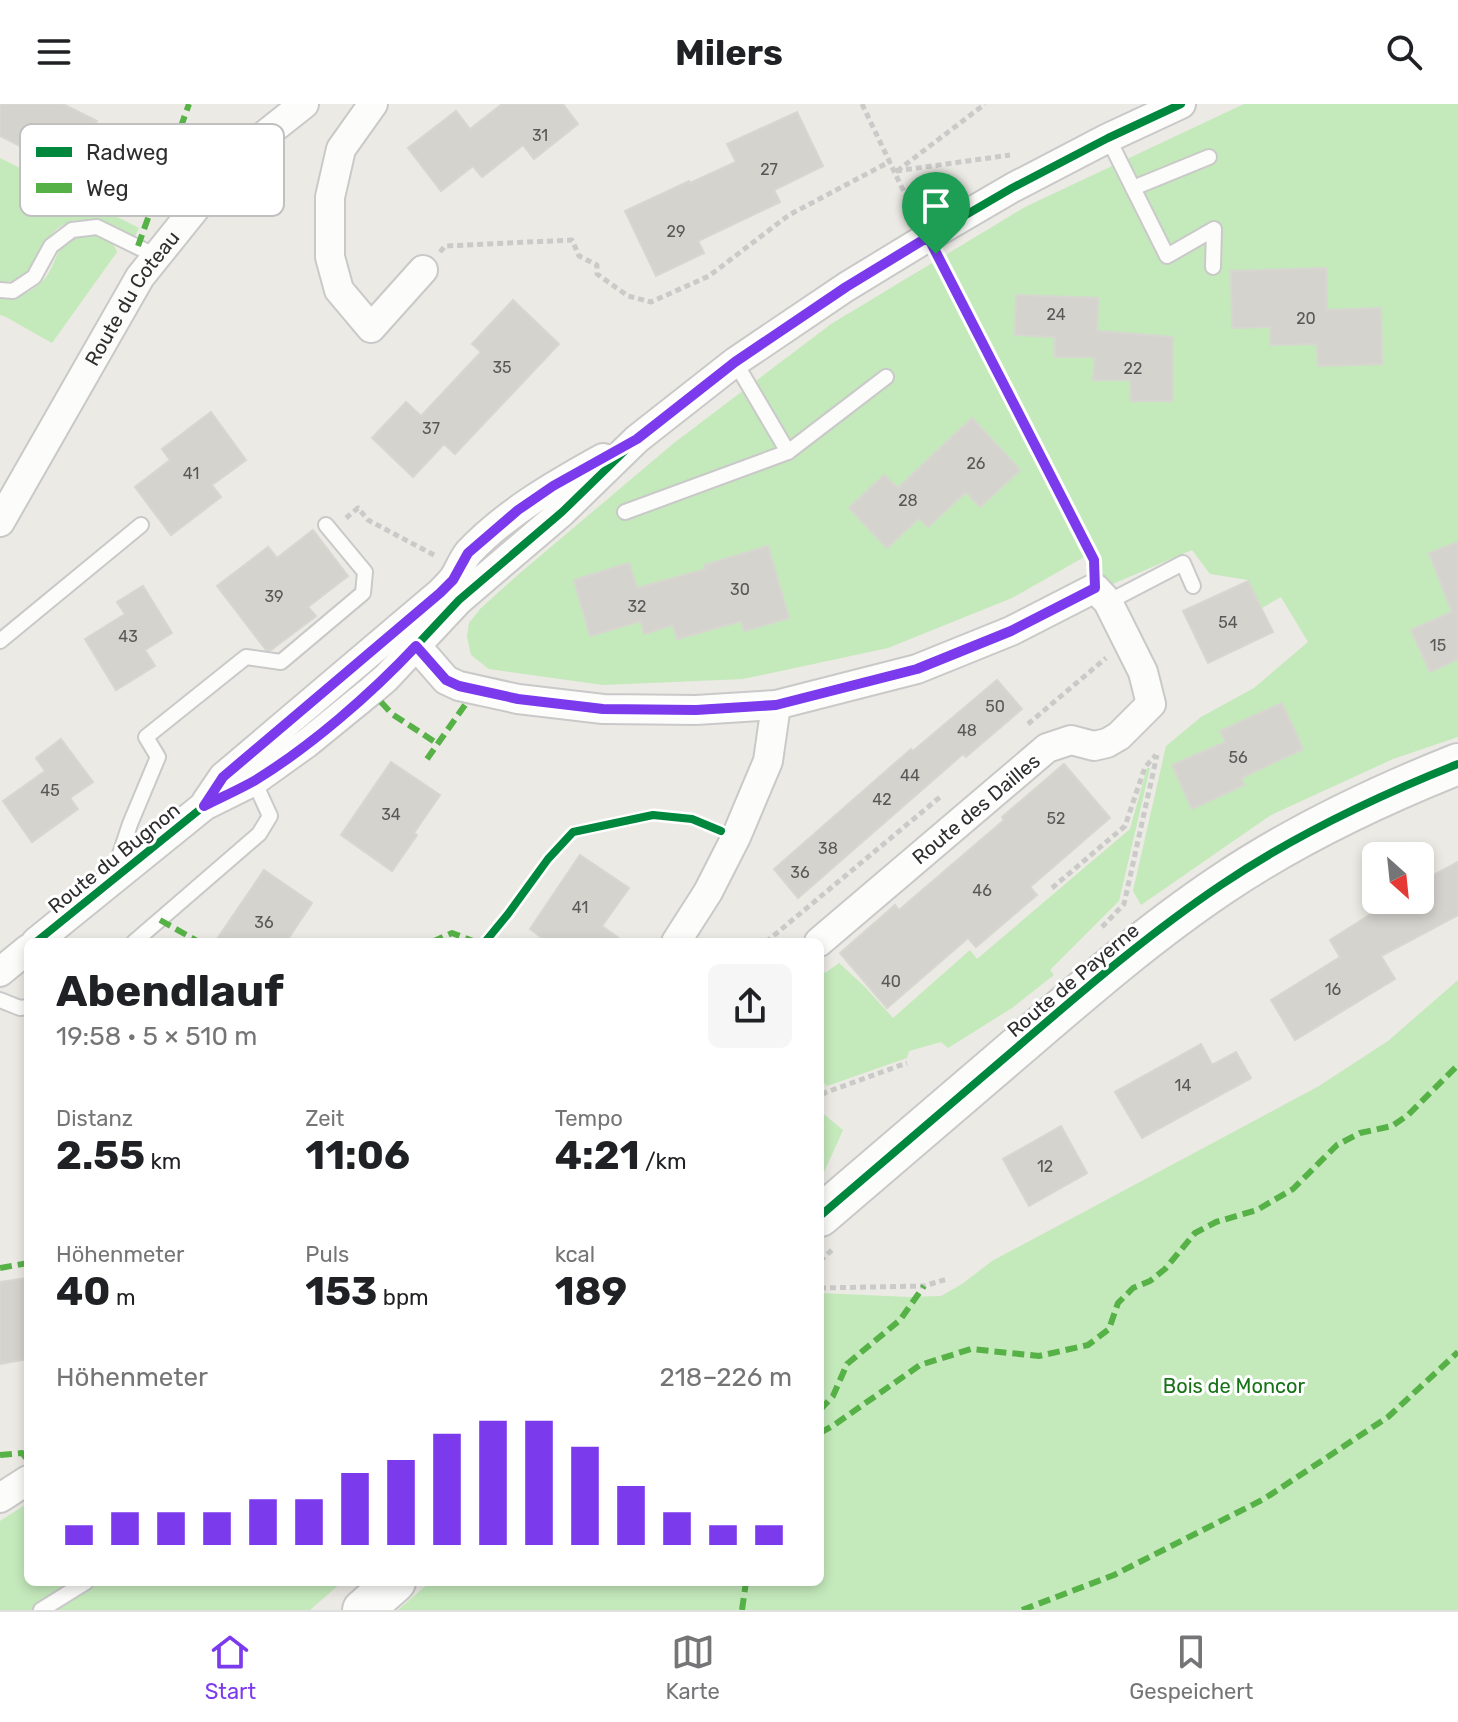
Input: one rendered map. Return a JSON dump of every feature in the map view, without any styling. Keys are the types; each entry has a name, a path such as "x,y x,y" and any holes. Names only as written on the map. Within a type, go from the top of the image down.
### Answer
{"main road":[{"name":"Route de Payerne","path":"824,1213 1087,987 1191,906 1303,835 1402,787 1458,764"},
{"path":"363,1610 390,1586"}],"street":[{"name":"Route du Coteau","path":"274,113 304,104"},
{"path":"373,104 341,149 330,197 330,257 339,290 371,328 423,270"},
{"name":"Route du Bugnon","path":"41,938 204,806 254,781 372,690 408,636 453,580 468,553 518,510 553,486 637,439 735,362 846,287 1012,188 1181,104"},
{"name":"Route du Coteau","path":"0,522 140,277 189,216"},
{"path":"408,636 446,680 459,686 518,699 603,709 696,710 776,705 917,669 1102,595"},
{"name":"Route des Dailles","path":"824,938 1047,748 1071,740 1094,746 1107,743 1119,736 1151,704 1143,672 1102,595"},
{"name":"Route du Bugnon","path":"204,806 223,777 367,657 408,636"},
{"path":"679,938 708,892 736,837 768,761 776,705"},
{"path":"0,972 24,952"},
{"path":"0,1498 24,1483"}],"lane":[{"path":"1108,138 1167,256 1214,229 1213,267"},
{"path":"1133,188 1209,157"},
{"path":"0,290 13,291 34,277 51,246 72,230 97,227 155,258"},
{"path":"735,362 788,452"},
{"path":"625,512 788,452 886,377"},
{"path":"0,641 141,525"},
{"path":"111,880 158,757 146,737 246,657 281,662 363,593 365,572 329,527"},
{"path":"1102,595 1183,563 1193,586"},
{"path":"139,938 259,834 270,816 254,781"},
{"path":"0,1000 24,1008"},
{"path":"41,1610 80,1586"}],"path":[{"path":"862,104 910,205 1094,560 1102,595"},
{"path":"896,171 985,104"},
{"path":"896,171 1015,154"},
{"path":"423,270 445,246 572,240 579,256 597,265 597,274 628,296 651,302 709,276 789,215 891,161"},
{"path":"329,527 358,508 368,520 446,560"},
{"path":"1022,729 1107,658"},
{"path":"1052,888 1125,826 1145,767 1157,755 1124,904 1094,935"},
{"path":"771,938 949,790"},
{"path":"824,1089 907,1063"},
{"path":"824,1288 924,1286 947,1279"}],"green space":[{"path":"1244,104 1458,104 1458,737 1393,759 1271,815 1141,905 1133,891 1166,746 1201,717 1254,688 1308,642 1281,597 1262,608 1248,580 1210,574 1192,550 1108,586 1086,556 1012,598 888,648 743,679 603,685 489,669 471,655 467,637 469,623 481,608 674,443 831,324 1025,207"},
{"path":"0,158 20,168 20,216 115,216 139,228 134,238 99,220 67,223 55,230 25,273 14,280 0,282"},
{"path":"93,234 111,243 117,252 52,343 0,315 0,299 36,287 45,279 57,254 68,241"},
{"path":"1147,768 1150,768 1119,901 1050,970 1054,975 1012,1008 948,1048 941,1042 909,1051 907,1058 827,1086 824,1083 824,972 839,963 893,1018 970,950 977,959 1130,829"},
{"name":"Bois de Moncor","path":"1458,980 1458,1610 398,1610 425,1586 824,1586 824,1293 941,1296 992,1261 1319,1086 1388,1041"},
{"path":"824,1114 843,1130 824,1172"},
{"path":"24,1506 24,1586 337,1586 310,1610 0,1610 0,1521"}],"building":[{"path":"0,104 63,104 97,121 95,124 20,124 20,146 0,136"},
{"path":"502,104 563,104 578,124 534,159 523,145 482,177 473,166 441,191 408,148 456,111 470,129"},
{"path":"797,112 823,166 774,190 780,202 698,241 704,253 656,276 625,211 736,162 727,144"},
{"path":"1326,268 1327,310 1381,308 1382,364 1318,366 1317,344 1271,345 1270,327 1232,328 1231,271"},
{"path":"1016,295 1098,298 1097,331 1173,337 1173,401 1131,401 1130,380 1093,380 1095,357 1055,357 1055,337 1015,335"},
{"path":"513,300 559,344 455,454 444,444 413,477 372,438 406,402 421,416 481,352 472,344"},
{"path":"211,412 246,460 212,485 221,497 171,535 135,487 170,460 162,449"},
{"path":"972,418 1020,470 980,507 966,492 928,527 919,518 887,548 849,508 884,475 898,488"},
{"path":"313,530 348,576 308,607 316,616 271,650 266,650 217,586 268,547 277,558"},
{"path":"1458,542 1458,659 1430,672 1411,630 1452,612 1429,553"},
{"path":"768,546 789,618 744,631 741,621 677,639 673,625 644,634 641,621 590,636 574,580 629,563 637,588 706,569 704,565"},
{"path":"1248,581 1273,632 1208,663 1183,611"},
{"path":"143,586 172,633 145,650 155,666 116,690 85,639 125,614 117,602"},
{"path":"997,680 1022,709 966,757 963,754 798,898 774,869 911,749 913,751"},
{"path":"1282,703 1303,749 1241,778 1244,785 1192,809 1172,765 1226,742 1220,731"},
{"path":"61,739 93,782 70,798 78,809 32,842 3,801 45,771 36,758"},
{"path":"391,762 440,795 392,871 341,835"},
{"path":"1064,764 1110,818 1030,887 1037,895 976,947 968,938 887,1008 840,953 895,905 899,910"},
{"path":"580,855 629,888 602,926 618,938 542,938 530,929"},
{"path":"1458,862 1458,915 1381,956 1395,979 1295,1040 1271,1000 1340,957 1330,940 1371,914 1434,914 1434,875"},
{"path":"264,870 312,903 289,938 218,938"},
{"path":"1201,1044 1212,1065 1236,1052 1251,1078 1142,1138 1115,1092"},
{"path":"1061,1126 1087,1173 1029,1206 1003,1159"},
{"path":"24,1279 24,1360 0,1364 0,1282"}],"marked path":[{"path":"182,124 189,104"},
{"path":"138,246 149,216"},
{"path":"381,702 392,714 438,744"},
{"path":"427,759 465,705"},
{"path":"160,920 192,938"},
{"path":"441,938 452,933 465,938"},
{"path":"824,1431 920,1365 971,1349 1039,1356 1088,1345 1109,1329 1118,1303 1133,1288 1150,1281 1165,1269 1195,1233 1216,1222 1257,1210 1293,1189 1337,1145 1360,1133 1392,1126 1408,1115 1458,1065"},
{"path":"0,1268 24,1264"},
{"path":"824,1406 833,1396 847,1364 900,1320 924,1286"},
{"path":"1022,1610 1114,1575 1264,1499 1388,1417 1458,1352"},
{"path":"0,1455 22,1453 24,1456"},
{"path":"742,1610 745,1586"}],"cycle path":[{"path":"41,938 204,806 254,781 372,690 459,600 562,512 637,439 735,362 846,287 1012,188 1181,104"},
{"path":"824,1213 1095,981 1195,903 1307,833 1458,764"},
{"path":"488,938 548,859 573,832 653,815 692,819 721,831"}],"route":[{"path":"928,237 936,254 1094,560 1095,588 1011,631 917,669 776,705 696,710 603,709 518,699 459,686 446,680 416,646 386,678 307,743 254,781 204,806 223,777 440,593 453,580 468,553 518,510 553,486 637,439 735,362 846,287 928,237"}]}
